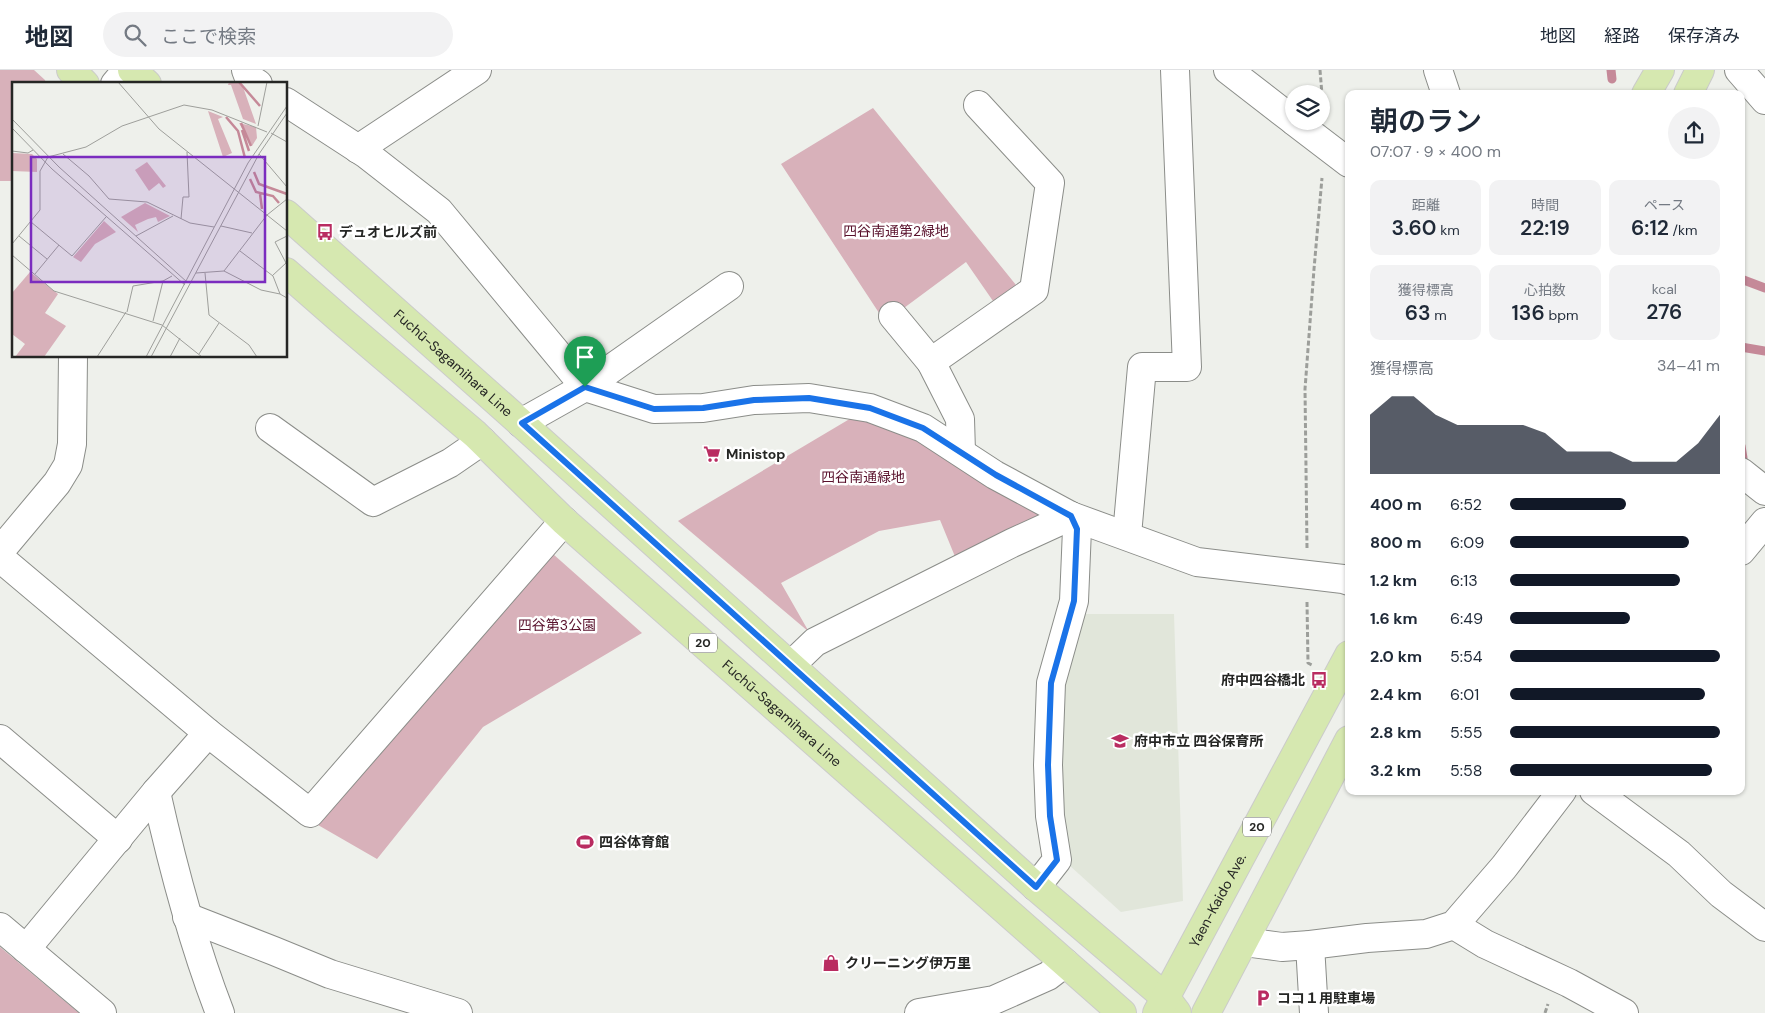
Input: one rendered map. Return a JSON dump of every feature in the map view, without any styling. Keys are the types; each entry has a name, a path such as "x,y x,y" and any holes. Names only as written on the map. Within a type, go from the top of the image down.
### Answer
{"main road":[{"path":"72,70 83,82"},
{"path":"132,70 145,82"},
{"path":"1648,90 1660,70"},
{"path":"1690,90 1700,70"},
{"name":"Fuchū-Sagamihara Line","path":"288,216 791,665 1036,887 1166,1008"},
{"name":"Fuchū-Sagamihara Line","path":"288,274 478,437 564,521 1122,1013"},
{"path":"478,437 500,404"},
{"name":"Yaen-Kaido Ave.","path":"1166,1008 1343,667"},
{"path":"1206,1013 1345,748"}],"street":[{"path":"117,82 127,70"},
{"path":"246,70 249,78 255,82"},
{"path":"1127,535 1142,367 1186,367 1175,70"},
{"path":"1228,70 1285,114"},
{"path":"1438,70 1445,90"},
{"path":"1739,70 1765,100"},
{"path":"358,148 470,72"},
{"path":"288,103 358,148 439,211 585,387 654,409 703,408 754,400 809,398 870,408 923,428 996,475 1071,516 1197,562 1345,579"},
{"path":"931,362 1034,290 1050,183 978,105"},
{"path":"1305,130 1345,160"},
{"path":"522,423 585,387 729,286"},
{"path":"893,316 931,362 960,419 961,452"},
{"path":"0,551 57,483 68,465 72,444 73,358"},
{"path":"270,428 373,502 450,463 478,437"},
{"path":"1745,475 1765,491"},
{"path":"791,665 815,642 1012,543 1071,516"},
{"path":"1036,887 1057,860 1050,816 1048,765 1051,683 1074,601 1077,529 1071,516"},
{"path":"0,558 208,733 310,813 564,521"},
{"path":"1745,545 1765,522"},
{"path":"26,949 156,792 208,733"},
{"path":"0,739 118,839"},
{"path":"156,792 172,864 187,918 201,965 220,1013"},
{"path":"1244,942 1282,947 1310,945 1367,938 1426,934 1454,925 1504,867 1559,795"},
{"path":"1599,795 1678,854 1721,894 1765,927"},
{"path":"187,918 330,974 458,1013"},
{"path":"1454,925 1484,944 1569,983 1624,1013"},
{"path":"0,927 102,1013"},
{"path":"1310,945 1314,1013"},
{"path":"919,1013 992,1007 1048,976 1065,962"}],"path":[{"path":"1320,70 1325,146 1306,389 1308,663 1343,667"}],"shaded area":[{"name":"府中市立 四谷保育所","path":"1080,614 1174,614 1183,901 1121,912 1069,865 1061,799 1062,684"}],"green space":[{"path":"0,70 34,70 46,82 12,82 12,181 0,181"},
{"name":"四谷南通第2緑地","path":"873,108 1016,285 993,301 966,262 885,322 781,164"},
{"name":"四谷南通緑地","path":"858,414 922,436 1050,511 956,559 940,520 879,531 781,583 809,632 678,521"},
{"name":"四谷第3公園","path":"553,554 642,633 483,727 377,859 318,825"},
{"path":"0,947 79,1013 0,1013"}],"waterway":[{"path":"1611,70 1612,79"},
{"path":"1745,280 1765,288"},
{"path":"1745,348 1765,351"}],"place":[{"name":"デュオヒルズ前","path":"325,232"},
{"name":"Ministop","path":"712,454"},
{"name":"府中四谷橋北","path":"1319,680"},
{"name":"府中市立 四谷保育所","path":"1120,741"},
{"name":"四谷体育館","path":"585,842"},
{"name":"クリーニング伊万里","path":"831,963"},
{"name":"ココ１用駐車場","path":"1263,998"}],"route":[{"path":"585,387 654,409 703,408 754,400 809,398 870,408 923,428 996,475 1071,516 1077,529 1074,601 1051,683 1048,765 1050,816 1057,860 1036,887 522,423 585,387"}]}
